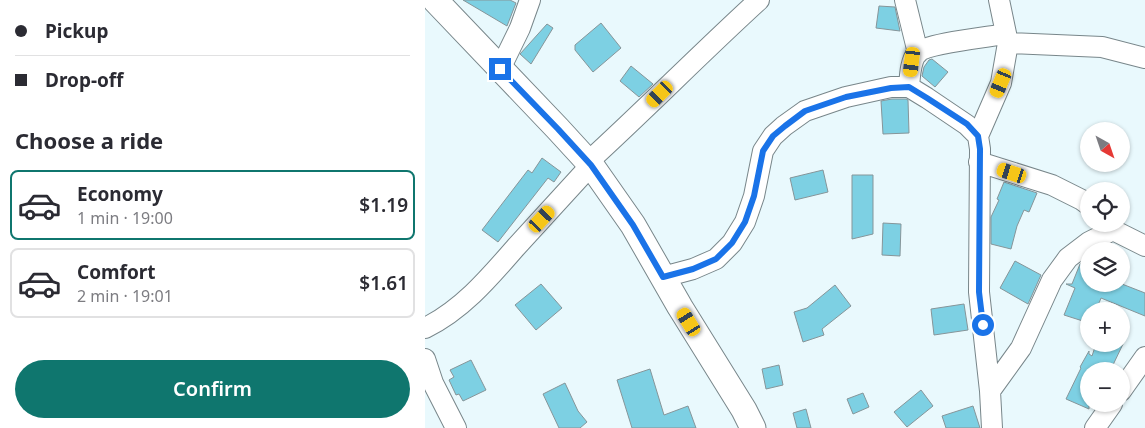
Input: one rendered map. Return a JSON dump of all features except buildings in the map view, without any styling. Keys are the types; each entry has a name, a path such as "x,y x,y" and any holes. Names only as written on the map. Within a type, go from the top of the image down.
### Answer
{"street":[{"path":"435,0 589,164 633,225 753,428"},
{"path":"500,69 520,28 530,0"},
{"path":"425,328 440,321 464,302 589,164 759,0"},
{"path":"905,0 918,53"},
{"path":"992,428 990,391 979,292 980,149 978,136 1001,83 1006,38 999,0"},
{"path":"909,87 912,62 918,53 925,49 954,42 1006,38 1102,47 1145,57"},
{"path":"663,277 693,269 716,259 732,243 745,222 754,196 763,151 773,136 805,111 846,97 891,88 909,87 967,124 978,136"},
{"path":"979,162 1052,185 1080,199"},
{"path":"990,391 1021,348 1052,280 1068,258 1103,232"},
{"path":"1119,232 1145,246"},
{"path":"1130,378 1145,357"},
{"path":"425,360 433,383 456,428"},
{"path":"1095,428 1106,412"}],"route":[{"path":"500,69 591,165 633,225 663,277 693,269 716,259 732,243 745,222 754,196 763,151 773,136 785,126 805,111 846,97 891,88 909,87 967,124 978,136 980,149 979,292 983,325"}]}
